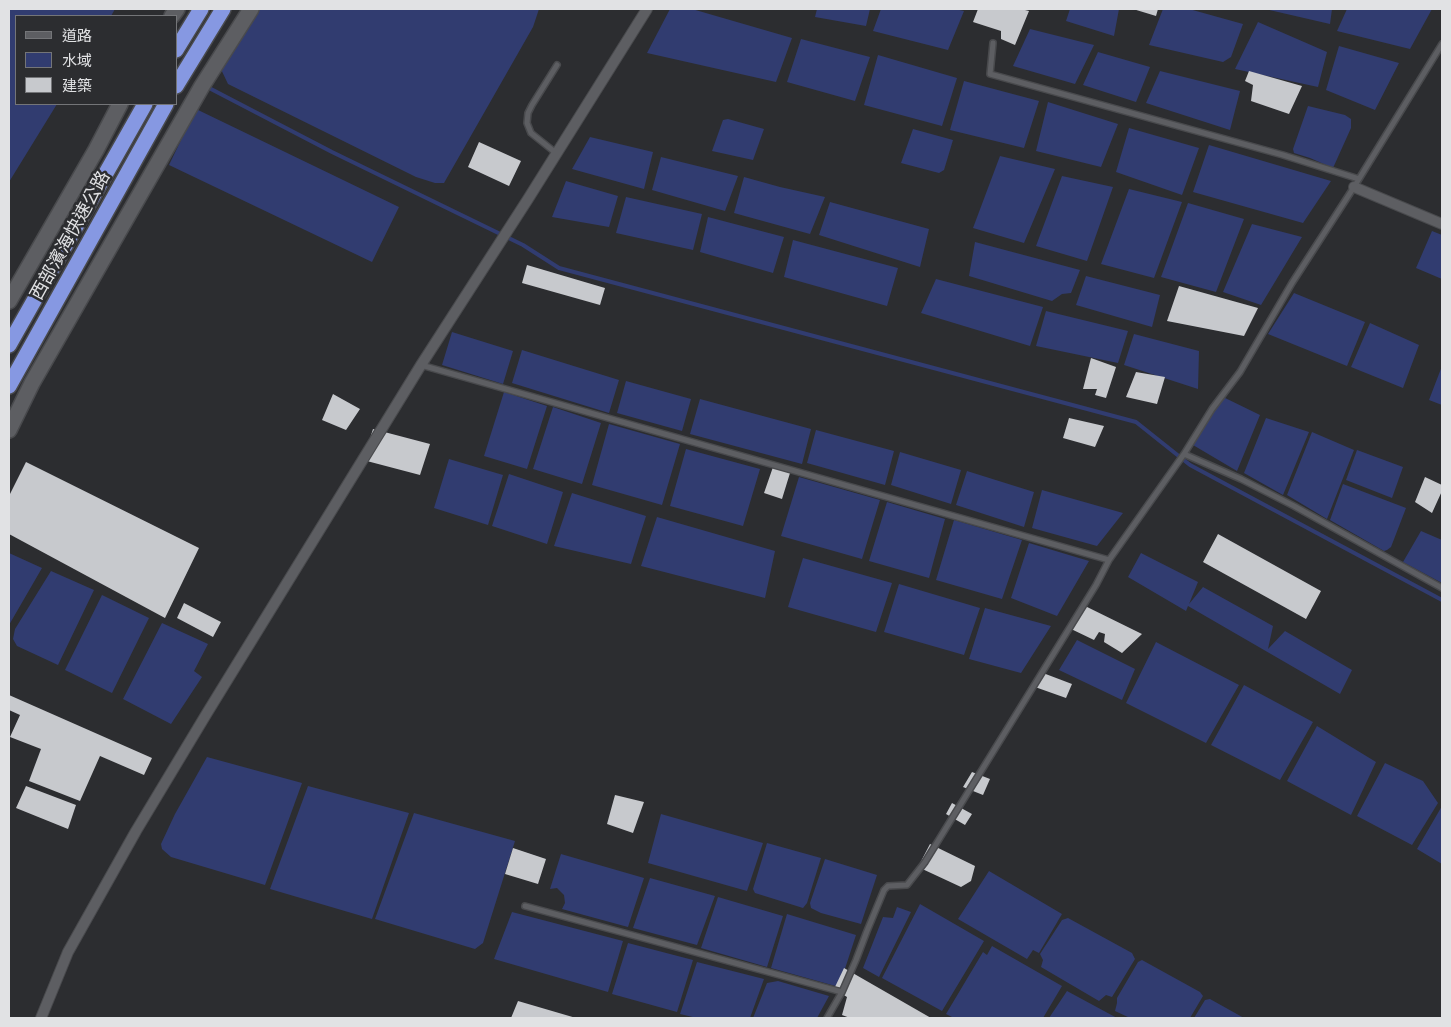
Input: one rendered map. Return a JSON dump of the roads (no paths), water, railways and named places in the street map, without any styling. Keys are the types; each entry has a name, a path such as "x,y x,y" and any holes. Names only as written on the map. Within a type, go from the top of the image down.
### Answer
{"highway":[{"path":"178,47 201,9"},
{"path":"178,83 223,9"},
{"name":"西部濱海快速公路","path":"9,345 144,105"},
{"name":"西部濱海快速公路","path":"9,386 165,105"}],"street":[{"path":"9,430 32,382 202,86 252,9"},
{"path":"41,1018 68,952 136,831 421,365 647,9"},
{"path":"9,300 96,150 119,105"},
{"path":"1357,183 1442,224"}],"lane":[{"path":"993,43 990,74 1283,155 1357,183"},
{"path":"827,1018 842,992 884,890 888,886 906,885 925,862 1096,585 1109,560 1184,454 1212,409 1240,372 1292,283 1357,183 1442,44"},
{"path":"556,153 531,133 527,123 528,113 532,105 558,64"},
{"path":"421,365 1109,560"},
{"path":"1184,454 1250,483 1442,588"},
{"path":"525,906 842,992"}],"water":[{"path":"9,9 115,9 112,15 15,15 15,105 56,105 9,182"},
{"path":"249,9 539,9 533,27 444,183 435,183 416,177 228,84 218,63"},
{"path":"670,9 692,9 792,38 776,82 647,53"},
{"path":"817,9 870,9 866,26 815,17"},
{"path":"881,9 955,9 964,11 948,50 873,31"},
{"path":"1070,9 1119,9 1114,36 1066,21"},
{"path":"1163,9 1189,9 1243,24 1231,57 1223,62 1149,45"},
{"path":"1265,9 1332,9 1330,24"},
{"path":"1347,9 1432,9 1410,49 1337,31"},
{"path":"1258,22 1327,52 1318,87 1235,69"},
{"path":"1030,29 1094,45 1075,84 1013,66"},
{"path":"801,39 870,57 855,101 787,82"},
{"path":"1339,46 1399,63 1375,110 1326,90"},
{"path":"1098,52 1150,67 1136,102 1083,85"},
{"path":"878,55 957,78 942,126 864,105"},
{"path":"1160,71 1240,91 1230,130 1146,103"},
{"path":"964,81 1039,101 1024,148 950,130"},
{"path":"1048,102 1118,124 1101,167 1036,151"},
{"path":"1308,106 1345,115 1351,119 1351,128 1333,168 1294,153 1293,149"},
{"path":"196,109 399,207 372,262 169,165"},
{"path":"728,119 764,129 753,160 712,151 723,120"},
{"path":"1129,128 1199,148 1182,195 1116,172"},
{"path":"913,129 953,140 944,170 939,173 901,163"},
{"path":"590,137 653,152 644,189 572,169"},
{"path":"1209,145 1331,181 1303,223 1193,192"},
{"path":"1000,156 1055,169 1024,243 973,228"},
{"path":"661,157 738,176 725,211 652,190"},
{"path":"1062,176 1113,187 1087,261 1036,246"},
{"path":"744,177 825,197 810,234 734,213"},
{"path":"566,181 618,196 609,227 552,217"},
{"path":"1129,189 1182,202 1154,278 1101,264"},
{"path":"626,197 702,214 693,250 616,233"},
{"path":"830,202 929,229 920,267 819,235"},
{"path":"1188,203 1244,219 1216,292 1161,277"},
{"path":"708,217 784,237 773,273 700,252"},
{"path":"1252,224 1302,237 1261,305 1223,292"},
{"path":"1432,231 1442,235 1442,279 1416,268"},
{"path":"793,240 898,268 887,306 784,277"},
{"path":"975,242 1080,270 1071,293 1062,294 1052,301 969,276"},
{"path":"1086,276 1160,295 1152,327 1076,305"},
{"path":"936,279 1043,307 1030,346 921,313"},
{"path":"1294,293 1365,322 1347,366 1268,334"},
{"path":"1046,311 1128,331 1118,363 1036,346"},
{"path":"1370,323 1419,345 1403,388 1351,367"},
{"path":"452,332 513,351 503,384 442,365"},
{"path":"1134,334 1199,351 1198,389 1124,365"},
{"path":"522,350 619,380 609,413 512,383"},
{"path":"1442,366 1442,405 1429,400"},
{"path":"626,381 691,399 682,431 617,413"},
{"path":"504,392 547,406 527,469 484,456"},
{"path":"1221,396 1260,415 1237,471 1193,445"},
{"path":"700,399 811,429 802,464 690,434"},
{"path":"553,407 601,423 582,484 533,469"},
{"path":"1266,418 1309,432 1283,495 1244,473"},
{"path":"609,424 680,444 662,505 592,485"},
{"path":"816,430 894,451 885,485 807,463"},
{"path":"1312,432 1354,450 1327,519 1287,495"},
{"path":"686,449 760,469 743,526 670,506"},
{"path":"1357,450 1403,467 1392,498 1346,480"},
{"path":"900,452 961,470 951,504 891,485"},
{"path":"449,459 503,475 488,525 434,508"},
{"path":"967,471 1034,492 1024,527 956,505"},
{"path":"509,474 563,492 547,544 492,526"},
{"path":"799,477 880,500 862,559 781,536"},
{"path":"1343,484 1406,508 1391,547 1387,550 1384,551 1330,520"},
{"path":"1042,490 1123,513 1097,546 1032,528"},
{"path":"572,493 646,516 631,564 554,546"},
{"path":"887,502 945,519 929,578 869,561"},
{"path":"657,517 775,551 765,598 641,566"},
{"path":"954,520 1022,540 1002,599 936,580"},
{"path":"1421,531 1442,540 1442,583 1403,562"},
{"path":"1029,543 1089,561 1057,616 1011,598"},
{"path":"9,553 42,568 9,625"},
{"path":"1141,553 1198,582 1189,604 1203,587 1273,626 1268,649 1285,631 1352,670 1340,694 1188,606 1186,611 1128,577"},
{"path":"803,558 892,583 876,632 788,607"},
{"path":"51,571 94,590 58,665 17,646 13,639 15,629"},
{"path":"899,584 980,608 964,655 884,632"},
{"path":"102,595 149,618 112,693 65,670"},
{"path":"985,608 1051,626 1021,673 969,659"},
{"path":"162,623 208,644 194,671 202,677 171,724 123,699"},
{"path":"1077,640 1135,669 1122,700 1059,670"},
{"path":"1156,642 1239,685 1206,743 1126,703"},
{"path":"1244,685 1313,722 1280,780 1211,745"},
{"path":"1317,726 1376,762 1351,815 1287,781"},
{"path":"207,757 302,783 265,885 171,857 162,849 161,844 175,814"},
{"path":"1385,763 1423,781 1438,803 1412,845 1357,816"},
{"path":"308,786 409,813 372,919 270,889"},
{"path":"1442,806 1442,864 1417,849"},
{"path":"414,813 515,841 483,943 475,949 375,919"},
{"path":"661,814 763,843 747,891 648,863"},
{"path":"767,843 821,858 807,903 803,908 755,893 753,889"},
{"path":"561,854 644,878 628,927 562,909 565,903 564,895 557,888 550,889"},
{"path":"825,859 877,875 861,924 821,913 811,908 810,903"},
{"path":"989,871 1062,914 1039,953 1033,950 1027,959 958,919"},
{"path":"650,878 715,896 697,945 633,928"},
{"path":"718,897 783,916 767,967 701,948"},
{"path":"920,904 984,941 942,1011 882,978"},
{"path":"897,907 911,912 879,977 863,968 883,917 893,918"},
{"path":"512,912 623,941 608,992 494,959"},
{"path":"787,914 856,935 839,987 771,968"},
{"path":"1068,918 1132,953 1135,959 1112,997 1106,995 1099,1001 1041,967 1043,960 1040,954 1062,920"},
{"path":"628,943 693,960 677,1012 612,994"},
{"path":"992,946 1062,986 1043,1018 954,1018 946,1014 983,952 987,955"},
{"path":"1142,960 1200,992 1203,996 1190,1018 1130,1018 1115,1011 1117,998 1138,962"},
{"path":"697,962 764,979 750,1018 697,1018 680,1014"},
{"path":"778,981 829,996 817,1018 753,1018 767,983"},
{"path":"1067,991 1117,1018 1049,1018"},
{"path":"1210,999 1244,1018 1194,1018 1205,1000"}],"waterway":[{"path":"211,89 332,152 523,245 559,268 1136,422 1190,465 1442,600"}]}
